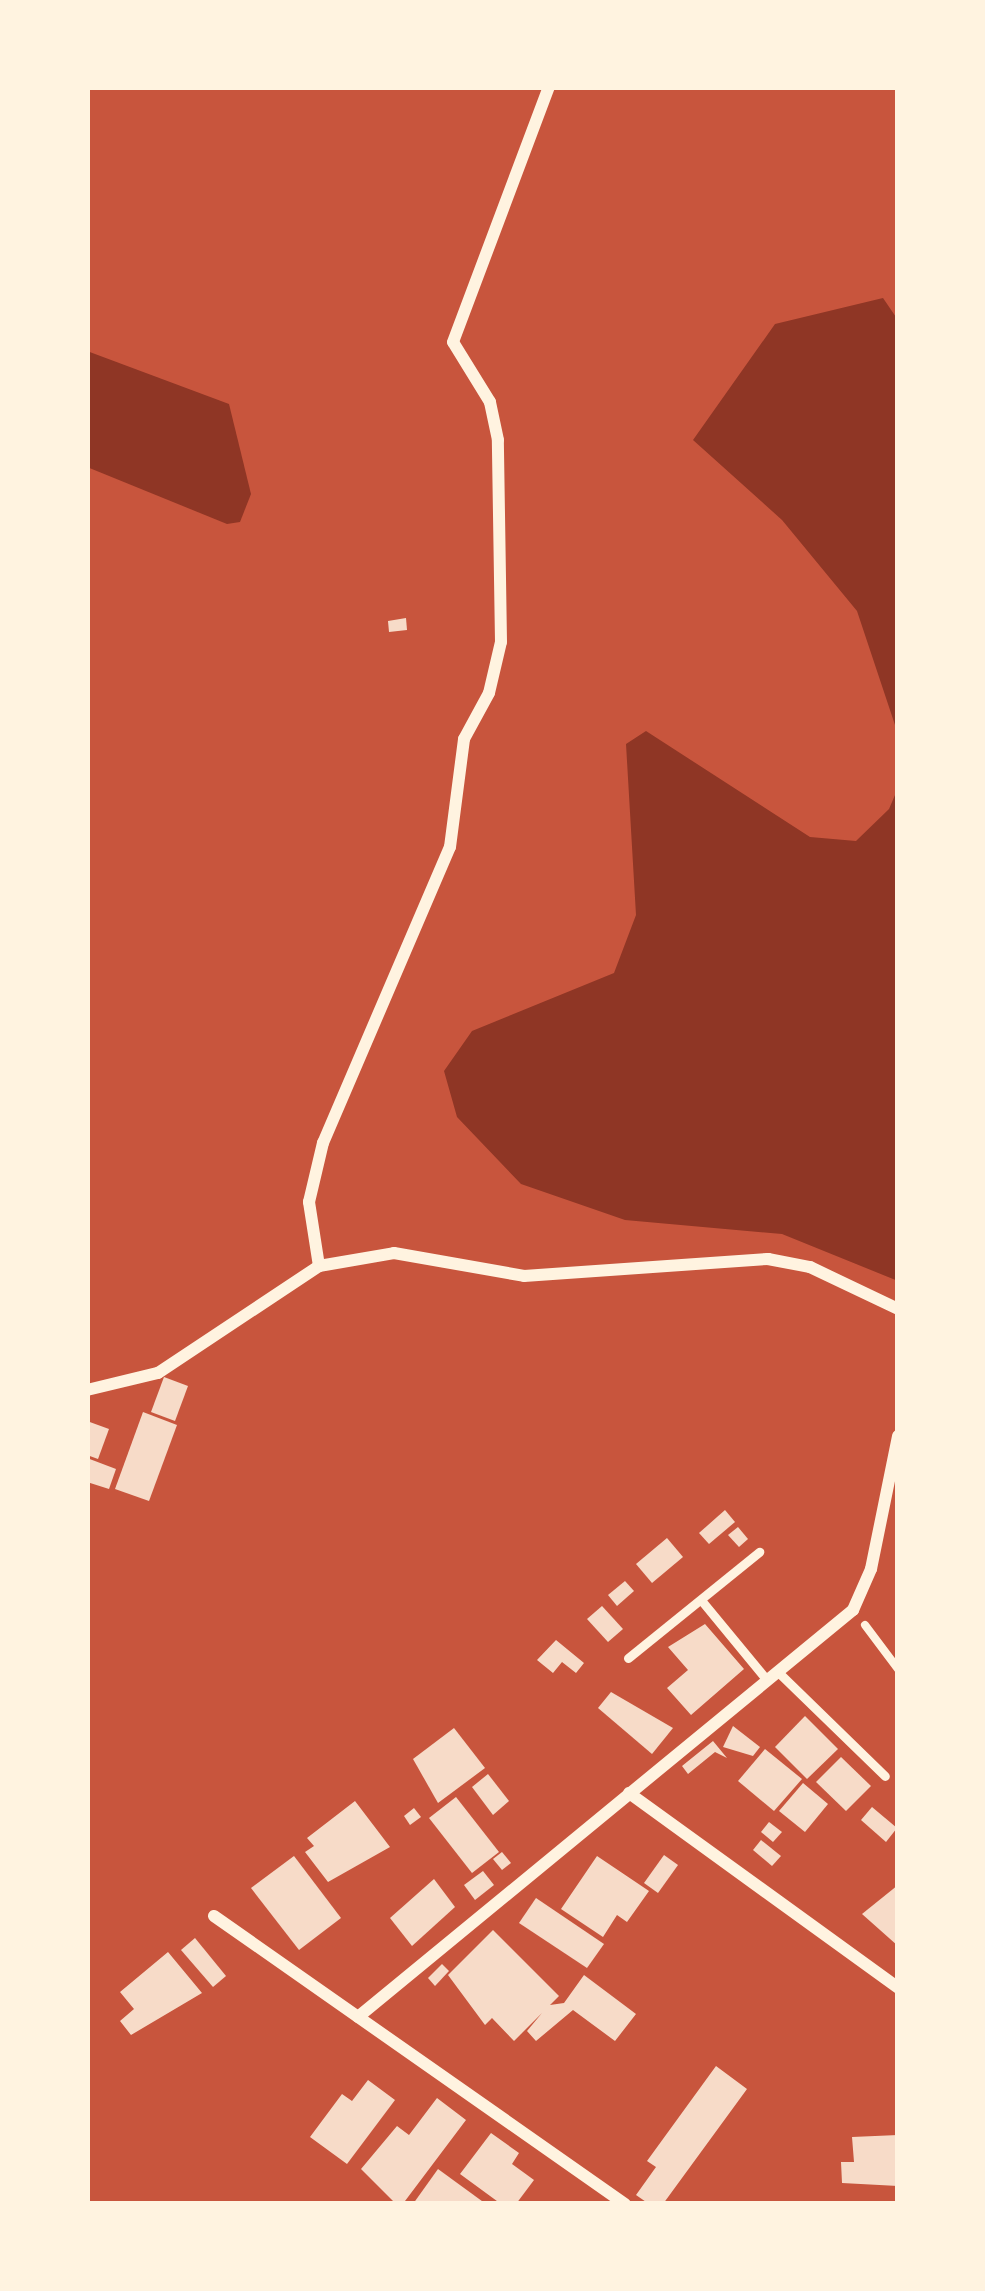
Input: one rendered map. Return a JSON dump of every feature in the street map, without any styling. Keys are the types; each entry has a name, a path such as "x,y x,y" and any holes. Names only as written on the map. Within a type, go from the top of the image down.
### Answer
{"street":[{"path":"319,1266 309,1202 323,1144 451,847 464,740 489,693 501,642 498,440 490,402 453,342 549,87"},
{"path":"87,1390 158,1373 319,1266 394,1253 524,1276 768,1259 809,1267 898,1309"},
{"path":"358,2017 853,1610 871,1569 898,1436"},
{"path":"629,1793 898,1988"},
{"path":"214,1916 625,2204"}],"lane":[{"path":"628,1658 760,1552"},
{"path":"700,1600 773,1676 885,1776"}],"path":[{"path":"853,1610 898,1669"}],"shaded area":[{"path":"883,298 898,320 898,734 857,611 782,520 693,440 775,324"},
{"path":"87,351 229,404 251,494 240,522 227,524 87,467"},
{"path":"646,731 810,837 856,841 889,809 898,788 898,1281 782,1234 625,1220 521,1184 457,1117 444,1071 472,1031 614,973 636,915 626,744"}],"building":[{"path":"406,618 407,630 389,632 388,621"},
{"path":"164,1377 188,1386 175,1421 151,1412"},
{"path":"143,1412 177,1425 149,1501 115,1489"},
{"path":"87,1421 109,1429 98,1459 87,1455"},
{"path":"87,1458 116,1469 109,1489 87,1482"},
{"path":"725,1510 735,1522 709,1544 699,1533"},
{"path":"738,1527 748,1539 739,1547 728,1535"},
{"path":"667,1538 683,1557 652,1583 636,1564"},
{"path":"625,1581 634,1591 617,1606 608,1595"},
{"path":"602,1606 623,1629 608,1642 587,1619"},
{"path":"705,1624 744,1669 691,1715 667,1688 688,1670 668,1647"},
{"path":"556,1640 584,1663 576,1673 562,1662 553,1673 537,1660"},
{"path":"611,1692 673,1728 652,1754 598,1708"},
{"path":"805,1716 838,1749 807,1779 775,1747"},
{"path":"733,1726 760,1747 753,1756 723,1747"},
{"path":"454,1728 485,1768 438,1803 413,1759"},
{"path":"713,1741 727,1758 715,1752 688,1774 682,1766"},
{"path":"765,1749 802,1779 774,1811 738,1781"},
{"path":"841,1757 871,1786 846,1811 816,1782"},
{"path":"488,1774 509,1801 493,1815 472,1787"},
{"path":"803,1783 828,1804 805,1832 779,1811"},
{"path":"456,1797 499,1852 472,1873 429,1818"},
{"path":"355,1801 390,1847 328,1882 305,1852 314,1846 307,1838"},
{"path":"872,1807 897,1828 886,1842 861,1820"},
{"path":"414,1808 421,1817 410,1825 404,1816"},
{"path":"769,1822 782,1832 773,1842 761,1832"},
{"path":"761,1840 781,1856 772,1866 753,1850"},
{"path":"502,1852 511,1863 502,1870 493,1859"},
{"path":"664,1855 678,1865 658,1893 644,1883"},
{"path":"294,1856 341,1918 299,1950 251,1888"},
{"path":"597,1856 649,1891 627,1922 617,1915 603,1937 561,1909"},
{"path":"483,1871 494,1885 475,1900 464,1885"},
{"path":"434,1879 455,1907 412,1946 390,1918"},
{"path":"898,1885 898,1946 862,1914"},
{"path":"536,1898 604,1944 587,1968 519,1923"},
{"path":"493,1930 559,1996 550,2005 564,2003 584,1975 636,2014 615,2041 573,2010 536,2041 527,2031 542,2013 514,2041 492,2018 485,2025 448,1975"},
{"path":"195,1938 226,1976 213,1987 181,1950"},
{"path":"168,1952 202,1993 131,2035 120,2021 134,2009 120,1992"},
{"path":"442,1964 449,1971 435,1986 428,1978"},
{"path":"716,2066 747,2089 663,2204 649,2204 636,2195 656,2167 647,2161"},
{"path":"368,2080 395,2100 347,2164 310,2137 342,2094 352,2101"},
{"path":"437,2098 466,2120 405,2201 395,2203 361,2169 397,2126 409,2135"},
{"path":"491,2133 519,2153 512,2164 534,2180 516,2204 501,2204 460,2174"},
{"path":"898,2135 898,2186 842,2183 841,2162 854,2162 852,2137"},
{"path":"438,2169 486,2204 413,2204"}]}
